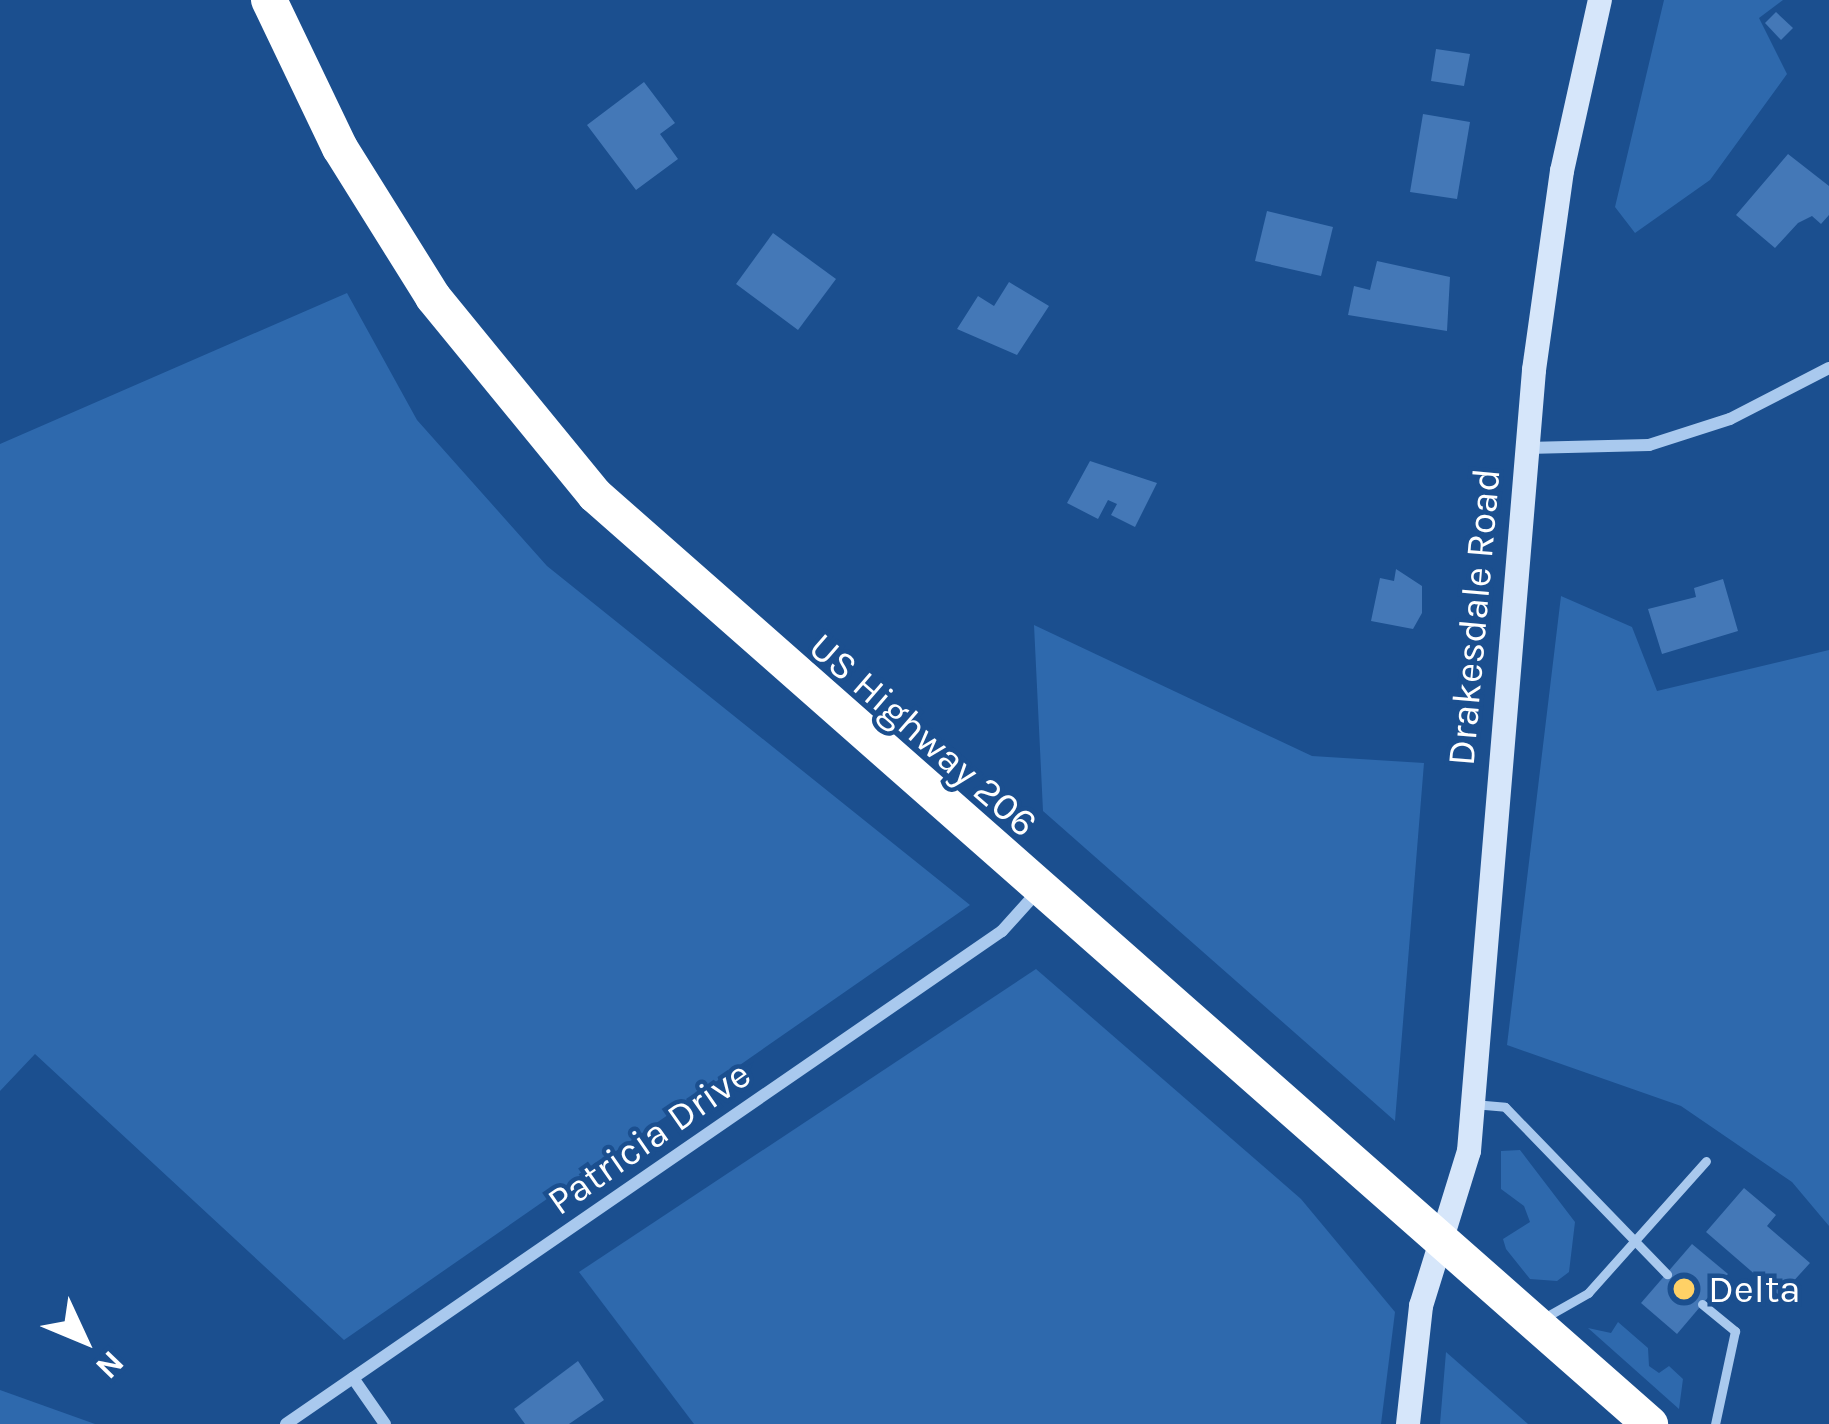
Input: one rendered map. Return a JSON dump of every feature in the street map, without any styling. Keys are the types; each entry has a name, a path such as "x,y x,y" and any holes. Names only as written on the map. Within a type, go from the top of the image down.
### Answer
{"highway":[{"name":"US Highway 206","path":"269,0 389,231 530,424 676,574 1649,1424"}],"main road":[{"name":"Drakesdale Road","path":"1408,1424 1420,1306 1466,1166 1526,448 1562,170 1600,0"}],"street":[{"path":"1526,448 1649,446 1743,413 1829,368"},
{"name":"Patricia Drive","path":"286,1424 1002,931 1038,892"},
{"path":"353,1378 385,1424"}],"lane":[{"path":"1473,1104 1505,1106 1598,1197 1632,1244 1667,1274"},
{"path":"1537,1326 1557,1304 1588,1293 1706,1161"},
{"path":"1702,1304 1735,1331 1715,1424"}],"shaded area":[{"path":"1664,0 1783,0 1759,18 1787,74 1710,180 1635,233 1615,207"},
{"path":"347,293 417,420 547,566 970,905 344,1340 35,1054 0,1091 0,444"},
{"path":"1561,596 1632,627 1657,691 1829,650 1829,1226 1792,1182 1681,1106 1507,1045"},
{"path":"1034,625 1312,756 1424,763 1395,1121 1043,811"},
{"path":"1036,969 1301,1199 1395,1312 1381,1424 694,1424 579,1272"},
{"path":"1520,1150 1575,1222 1569,1272 1557,1281 1530,1279 1503,1239 1530,1222 1524,1206 1501,1189 1501,1151"},
{"path":"1618,1322 1648,1348 1649,1366 1659,1373 1669,1366 1683,1379 1679,1409 1588,1328 1611,1333"},
{"path":"1446,1352 1528,1424 1440,1424"},
{"path":"0,1390 95,1424 0,1424"}],"building":[{"path":"1776,12 1793,28 1781,40 1765,23"},
{"path":"1436,49 1470,54 1464,86 1431,81"},
{"path":"644,82 675,123 660,134 678,159 636,190 587,125"},
{"path":"1423,114 1470,122 1457,199 1410,192"},
{"path":"1788,154 1829,186 1829,215 1821,224 1812,216 1798,223 1775,248 1736,215"},
{"path":"1267,211 1333,227 1321,276 1255,261"},
{"path":"773,233 836,279 798,330 736,284"},
{"path":"1377,261 1450,277 1447,331 1348,315 1354,286 1370,290"},
{"path":"1009,282 1049,306 1017,355 957,329 978,296 994,306"},
{"path":"1090,461 1157,483 1135,527 1111,515 1117,504 1108,500 1098,519 1067,503"},
{"path":"1396,569 1422,586 1422,613 1413,629 1371,621 1380,578 1394,581"},
{"path":"1723,579 1738,631 1662,654 1648,609 1696,597 1694,588"},
{"path":"1744,1188 1776,1215 1767,1226 1810,1263 1780,1296 1706,1232"},
{"name":"Delta","path":"1692,1244 1728,1274 1677,1334 1641,1303"},
{"path":"578,1361 604,1400 569,1424 525,1424 514,1409"}],"place":[{"name":"Delta","path":"1684,1289"}]}
